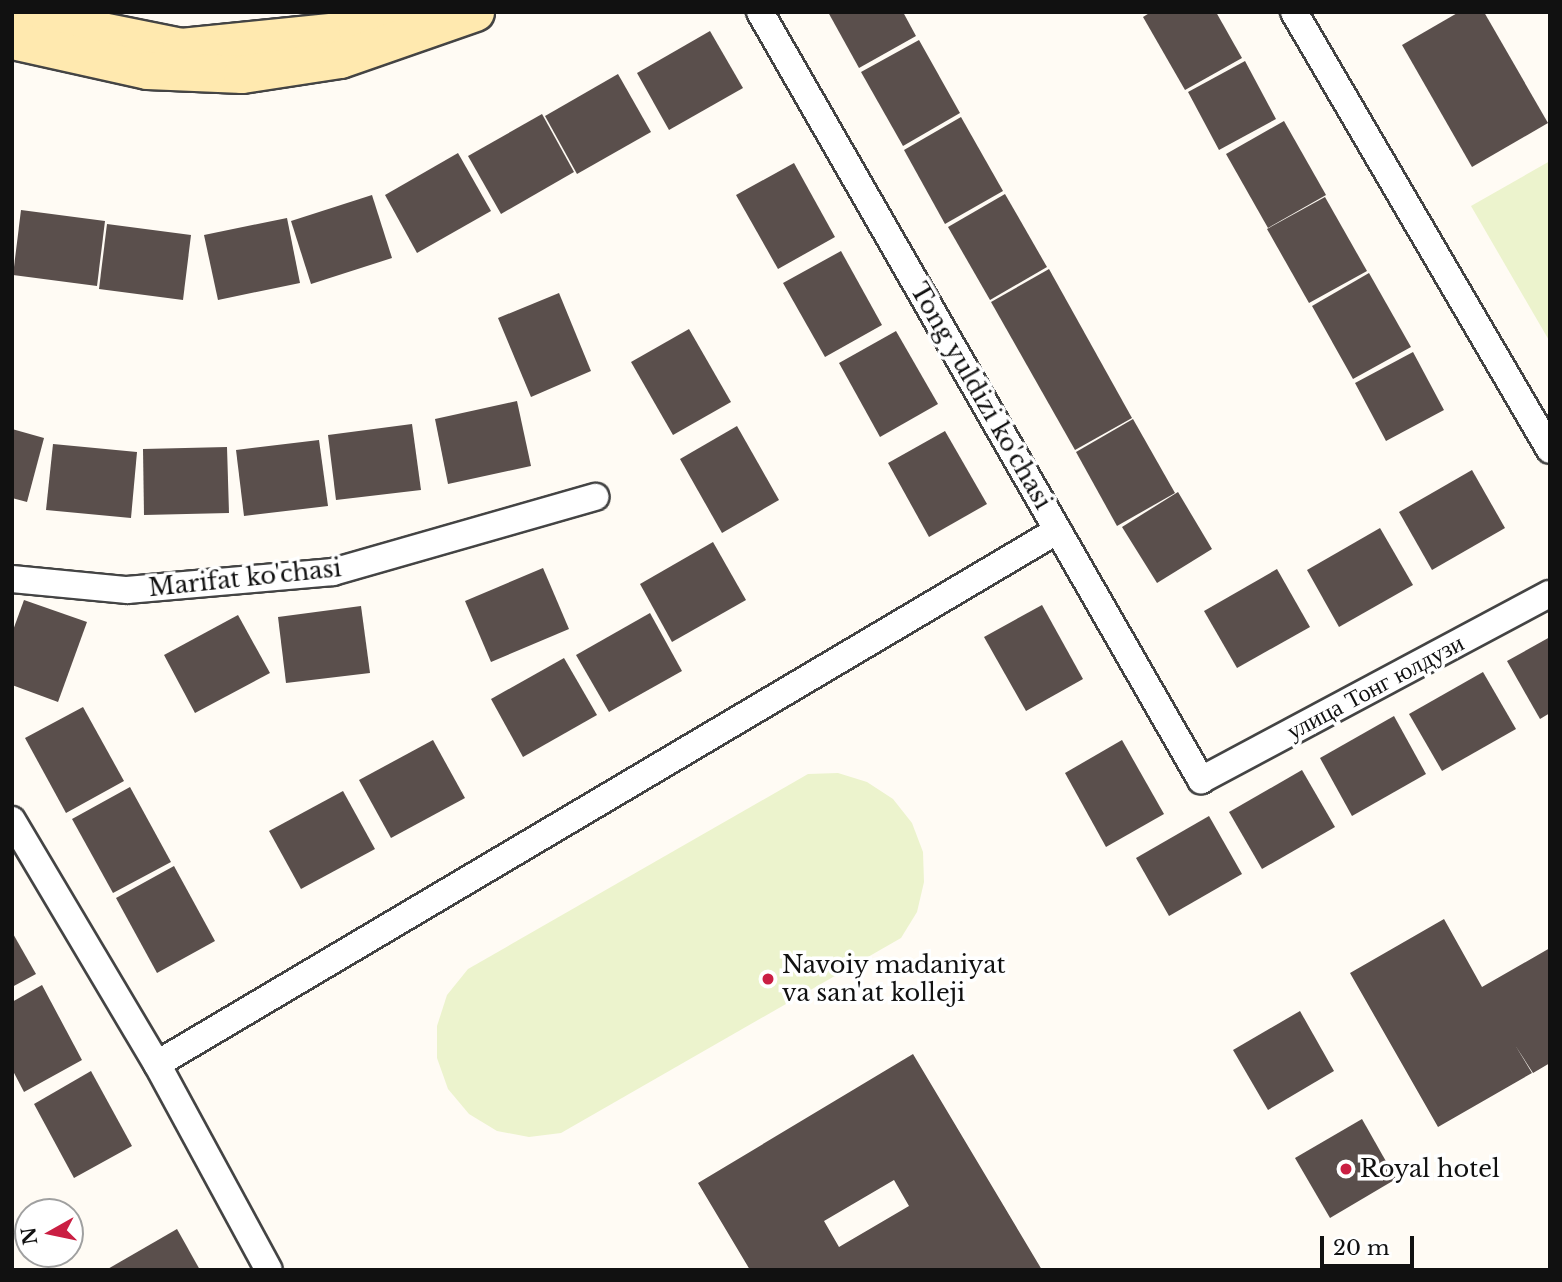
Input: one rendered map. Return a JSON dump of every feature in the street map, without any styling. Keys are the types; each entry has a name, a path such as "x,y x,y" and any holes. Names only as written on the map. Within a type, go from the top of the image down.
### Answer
{"main road":[{"path":"12,13 181,47 356,29 396,12"},
{"path":"12,40 147,70 242,74 340,59 475,12"}],"street":[{"name":"Tong yuldizi ko'chasi","path":"760,12 1201,780"},
{"path":"1294,12 1550,450"},
{"name":"Marifat ko'chasi","path":"12,579 127,590 332,572 595,497"},
{"path":"157,1063 1058,530"},
{"name":"улица Тонг юлдузи","path":"1201,780 1550,594"},
{"path":"12,820 157,1063 269,1270"}],"green space":[{"path":"1550,161 1550,342 1471,206"},
{"path":"838,773 867,782 893,799 912,823 923,852 924,882 917,912 901,938 561,1133 529,1137 497,1131 469,1114 448,1089 437,1058 437,1026 447,995 468,969 808,774"}],"building":[{"path":"828,12 903,12 916,36 859,68"},
{"path":"1151,12 1216,12 1242,58 1185,90 1143,17"},
{"path":"1459,12 1484,12 1548,123 1472,167 1402,45"},
{"path":"710,31 743,88 669,130 637,73"},
{"path":"919,40 960,113 903,146 861,72"},
{"path":"1245,61 1276,119 1219,150 1188,92"},
{"path":"618,74 651,132 577,174 545,116"},
{"path":"542,114 574,172 501,214 468,156"},
{"path":"961,117 1003,191 945,224 904,150"},
{"path":"1284,121 1326,195 1268,228 1226,154"},
{"path":"458,153 491,211 417,253 385,195"},
{"path":"794,163 835,237 778,269 736,195"},
{"path":"1005,194 1047,267 990,300 948,227"},
{"path":"372,195 392,258 311,284 291,221"},
{"path":"1325,197 1367,271 1309,303 1267,229"},
{"path":"21,210 105,221 97,286 13,275"},
{"path":"287,218 300,283 218,300 204,235"},
{"path":"107,224 191,235 183,300 99,289"},
{"path":"841,251 882,325 825,357 783,283"},
{"path":"1049,269 1132,418 1075,450 991,302"},
{"path":"1369,273 1411,347 1353,379 1312,306"},
{"path":"559,293 591,371 531,397 498,318"},
{"path":"689,329 731,402 673,435 631,362"},
{"path":"896,331 938,404 880,437 839,363"},
{"path":"1413,352 1444,410 1386,441 1355,383"},
{"path":"517,401 531,466 448,484 435,419"},
{"path":"1133,419 1175,493 1117,526 1076,452"},
{"path":"412,424 421,490 336,500 328,435"},
{"path":"737,426 779,500 722,533 680,459"},
{"path":"12,429 44,438 27,502 12,498"},
{"path":"945,431 987,504 929,537 888,463"},
{"path":"319,440 328,506 244,516 236,450"},
{"path":"53,444 137,452 131,518 46,510"},
{"path":"227,447 229,513 144,515 143,449"},
{"path":"1472,470 1505,528 1432,570 1399,512"},
{"path":"1178,492 1212,549 1157,583 1122,527"},
{"path":"1380,528 1413,585 1339,627 1307,570"},
{"path":"713,542 746,600 672,642 640,584"},
{"path":"543,568 569,629 491,662 465,601"},
{"path":"1277,569 1310,627 1237,668 1204,611"},
{"path":"24,600 87,622 58,702 12,685 12,633"},
{"path":"1042,605 1083,679 1026,711 984,637"},
{"path":"361,606 370,673 286,683 278,617"},
{"path":"650,613 682,671 609,712 576,655"},
{"path":"238,615 270,673 195,713 164,655"},
{"path":"1550,637 1550,713 1540,719 1507,661"},
{"path":"564,658 597,715 523,757 491,699"},
{"path":"1483,672 1516,729 1442,771 1409,714"},
{"path":"83,707 124,781 66,813 25,738"},
{"path":"1394,716 1426,774 1352,816 1320,758"},
{"path":"433,740 465,798 391,838 359,780"},
{"path":"1122,740 1164,814 1106,847 1065,773"},
{"path":"1302,770 1335,827 1262,869 1229,812"},
{"path":"130,787 171,862 113,893 72,819"},
{"path":"343,791 375,849 301,889 269,831"},
{"path":"1209,816 1242,874 1169,916 1136,858"},
{"path":"174,866 215,941 157,973 116,898"},
{"path":"1444,919 1482,987 1550,948 1550,1063 1533,1073 1515,1045 1532,1073 1438,1127 1350,973"},
{"path":"12,932 36,974 12,987"},
{"path":"42,985 82,1060 24,1092 12,1069 12,1002"},
{"path":"1300,1011 1334,1071 1268,1110 1233,1050"},
{"path":"913,1054 1042,1270 750,1270 698,1183","holes":["894,1180 909,1206 839,1247 824,1221"]},
{"path":"91,1071 132,1146 74,1178 34,1104"},
{"name":"Royal hotel","path":"1362,1119 1396,1179 1330,1218 1295,1158"},
{"path":"177,1229 200,1270 106,1270"}],"place":[{"name":"Navoiy madaniyat va san'at kolleji","path":"768,979"},
{"name":"Royal hotel","path":"1346,1169"}]}
